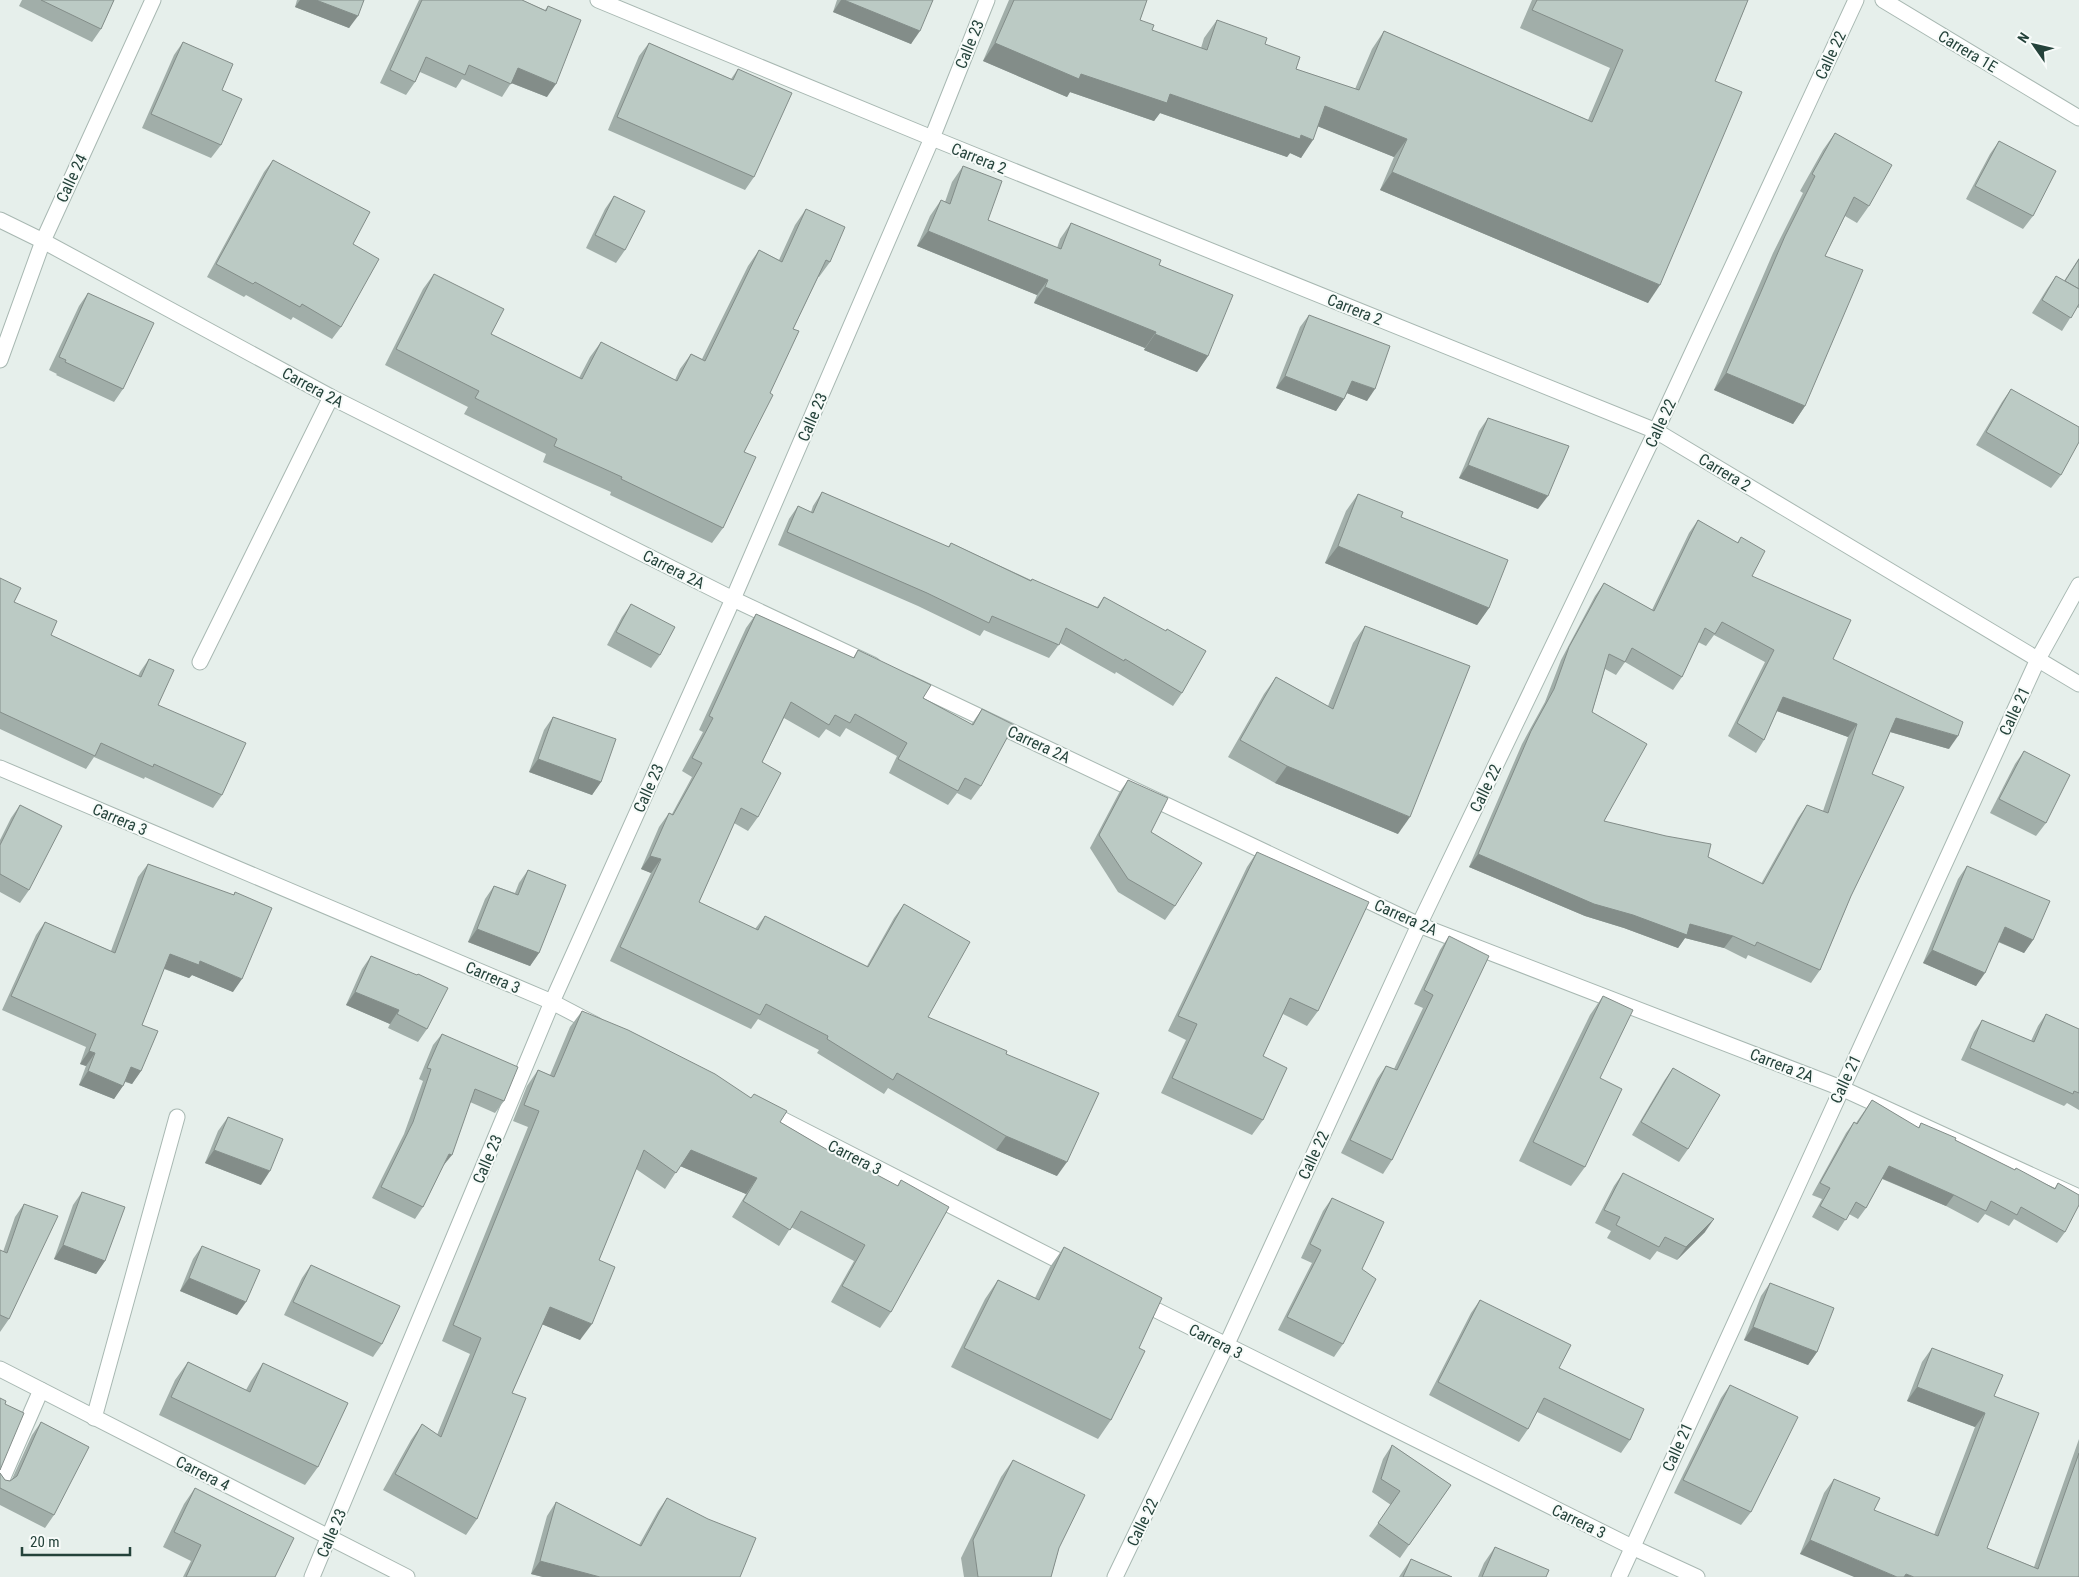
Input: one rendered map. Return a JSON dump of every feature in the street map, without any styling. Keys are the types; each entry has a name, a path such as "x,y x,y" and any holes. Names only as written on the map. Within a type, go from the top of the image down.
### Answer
{"street":[{"name":"Calle 24","path":"0,360 43,241 153,0"},
{"name":"Carrera 2","path":"600,0 932,138 1656,431 2079,684"},
{"name":"Calle 23","path":"312,1577 552,1002 733,599 932,138 987,0"},
{"name":"Calle 22","path":"1115,1577 1226,1346 1419,925 1656,431 1856,0"},
{"name":"Carrera 1E","path":"1883,0 2079,118"},
{"name":"Carrera 2A","path":"0,220 43,241 331,397 733,599 1419,925 1841,1088 2079,1197"},
{"path":"200,662 331,397"},
{"name":"Calle 21","path":"1619,1577 2038,659 2079,584"},
{"name":"Carrera 3","path":"0,768 552,1002 605,1030"},
{"name":"Carrera 3","path":"747,1102 1084,1274"},
{"path":"94,1418 177,1117"},
{"name":"Carrera 3","path":"1128,1296 1632,1547 1697,1577"},
{"name":"Carrera 4","path":"0,1369 407,1577"},
{"path":"0,1484 41,1390"}],"building":[{"path":"41,0 114,0 101,29"},
{"path":"316,0 364,0 358,16"},
{"path":"422,0 522,0 546,11 548,6 581,20 556,84 518,68 511,84 469,65 465,75 426,57 415,82 390,70"},
{"path":"844,0 933,0 920,31"},
{"path":"1014,0 1147,0 1140,20 1154,25 1152,30 1207,50 1217,20 1267,38 1265,44 1300,57 1296,69 1359,90 1384,31 1592,122 1623,50 1532,10 1537,0 1748,0 1715,81 1742,92 1660,285 1392,172 1407,139 1325,106 1313,140 1301,135 1300,139 1170,94 1167,103 1081,74 1079,79 995,43"},
{"path":"183,42 233,64 222,90 242,99 221,145 151,114"},
{"path":"649,43 733,80 738,69 792,93 754,177 617,117"},
{"path":"1835,133 1892,165 1869,206 1854,197 1825,256 1863,270 1805,406 1726,373 1785,236 1815,176 1812,174"},
{"path":"1999,141 2056,171 2033,216 1975,186"},
{"path":"273,160 370,212 353,244 379,259 341,327 302,304 300,307 255,282 253,284 216,264"},
{"path":"963,166 1002,181 988,220 1061,249 1071,223 1161,260 1159,265 1233,295 1208,356 1155,334 1156,332 1045,287 1048,280 928,231 941,200 950,204"},
{"path":"614,196 645,211 625,250 595,235"},
{"path":"806,209 845,227 830,262 826,260 793,329 799,331 770,393 773,395 744,452 756,457 723,528 621,479 622,477 554,446 557,439 475,398 479,391 396,349 434,274 504,309 491,334 582,379 601,342 677,381 691,354 705,361 759,250 782,262"},
{"path":"2079,259 2079,289 2065,281"},
{"path":"2056,276 2079,289 2079,304 2071,318 2042,300"},
{"path":"88,293 154,323 123,389 65,362 66,360 59,357"},
{"path":"1309,315 1390,346 1375,389 1352,381 1344,399 1285,376"},
{"path":"2011,389 2079,427 2079,442 2061,475 1986,432"},
{"path":"1488,418 1569,446 1548,496 1468,465"},
{"path":"822,492 949,547 951,543 1031,581 1032,579 1098,608 1104,597 1206,651 1182,693 1125,659 1124,661 1066,628 1059,645 992,616 989,623 927,593 787,532 798,506 813,513"},
{"path":"1358,494 1403,512 1401,517 1508,560 1489,608 1338,546"},
{"path":"1698,520 1738,543 1741,537 1765,551 1752,576 1851,620 1833,659 1963,722 1958,736 1896,718 1872,774 1904,787 1851,896 1820,970 1757,942 1755,946 1733,936 1690,924 1687,935 1633,915 1594,904 1478,854 1531,731 1554,689 1569,647 1604,583 1654,611","holes":["1722,622 1774,650 1737,723 1764,740 1783,697 1857,724 1828,813 1807,805 1763,884 1708,857 1711,844 1666,836 1604,821 1647,744 1592,712 1609,654 1625,662 1632,648 1682,677 1705,628 1715,634"]},
{"path":"0,578 21,588 14,602 57,621 51,635 141,677 149,659 174,670 158,705 246,743 222,795 154,764 153,767 101,743 95,756 0,712"},
{"path":"631,604 675,627 660,655 616,632"},
{"path":"756,614 854,658 858,650 931,685 923,698 973,725 982,709 1014,725 981,786 965,778 958,791 898,759 907,743 855,714 850,723 835,715 829,725 791,702 762,762 781,773 758,817 741,808 699,902 758,930 765,916 868,967 904,904 970,942 928,1017 1007,1051 1006,1054 1099,1093 1067,1162 1006,1136 897,1073 893,1080 827,1039 828,1036 766,1004 760,1015 620,947 661,859 650,856 669,813 673,815 702,763 692,758 713,718 709,716"},
{"path":"1365,626 1470,666 1410,817 1287,766 1240,740 1276,677 1333,709"},
{"path":"553,717 616,739 601,782 538,759"},
{"path":"2024,751 2070,775 2046,823 1999,799"},
{"path":"1128,780 1168,798 1151,832 1202,863 1175,906 1128,879 1099,835"},
{"path":"20,805 62,826 29,890 0,874 0,845"},
{"path":"1257,852 1369,902 1318,1011 1290,998 1263,1056 1287,1068 1263,1120 1172,1078 1197,1024 1178,1016"},
{"path":"148,864 234,895 235,892 272,908 242,979 200,961 199,965 170,954 142,1025 158,1031 141,1071 131,1067 123,1086 88,1071 95,1053 89,1051 96,1034 11,996 45,922 115,953"},
{"path":"1967,866 2050,901 2033,940 2005,927 1985,973 1932,950"},
{"path":"528,870 566,885 539,953 477,929 494,886 518,895"},
{"path":"1449,936 1489,956 1392,1160 1350,1140 1386,1066 1397,1070 1433,995 1424,990"},
{"path":"371,956 448,988 427,1029 397,1014 399,1010 355,992"},
{"path":"1603,996 1633,1010 1600,1078 1622,1089 1585,1167 1533,1142"},
{"path":"582,1011 628,1030 715,1074 751,1098 754,1094 787,1111 780,1122 848,1162 849,1160 898,1186 901,1180 949,1207 891,1312 842,1286 865,1245 801,1211 790,1230 743,1201 757,1178 691,1150 676,1173 644,1150 599,1260 615,1267 592,1324 550,1307 512,1393 526,1398 477,1519 395,1474 422,1424 441,1437 481,1338 453,1325 539,1111 524,1105 538,1070 554,1077"},
{"path":"2046,1014 2079,1029 2079,1093 2074,1091 2073,1094 1970,1048 1982,1020 2034,1042"},
{"path":"442,1034 518,1067 504,1101 475,1089 452,1155 449,1154 423,1207 381,1187 413,1122 431,1069 427,1068"},
{"path":"1673,1068 1720,1095 1688,1149 1641,1122"},
{"path":"1872,1100 1919,1128 1921,1123 1956,1138 1955,1140 2015,1170 2016,1168 2055,1189 2058,1183 2079,1195 2079,1205 2065,1232 2021,1207 2017,1215 1991,1201 1986,1211 1889,1166 1866,1208 1856,1202 1846,1220 1820,1206 1830,1188 1820,1183 1854,1122 1857,1124"},
{"path":"228,1117 283,1139 270,1171 214,1150"},
{"path":"1623,1173 1714,1219 1686,1247 1665,1237 1659,1247 1616,1225 1620,1217 1604,1210"},
{"path":"82,1192 125,1207 105,1261 63,1245"},
{"path":"1332,1198 1384,1222 1362,1269 1376,1279 1343,1344 1287,1317 1321,1250 1310,1244"},
{"path":"24,1204 58,1216 9,1319 0,1315 0,1250 7,1253"},
{"path":"202,1246 260,1270 246,1302 189,1278"},
{"path":"1064,1247 1162,1298 1139,1348 1145,1351 1111,1420 964,1348 998,1280 1039,1300"},
{"path":"311,1265 400,1306 382,1344 293,1302"},
{"path":"1770,1283 1834,1308 1817,1352 1753,1327"},
{"path":"1480,1300 1571,1345 1559,1368 1644,1409 1630,1440 1544,1398 1528,1429 1438,1382"},
{"path":"1932,1348 2003,1375 1994,1396 2039,1413 1987,1548 2038,1569 2079,1453 2079,1577 1914,1577 1906,1574 1904,1577 1897,1577 1810,1540 1834,1479 1880,1498 1874,1510 1938,1536 1985,1413 1917,1387"},
{"path":"188,1362 250,1392 263,1363 348,1403 318,1467 171,1397"},
{"path":"1730,1385 1798,1417 1751,1512 1683,1480"},
{"path":"0,1398 6,1401 5,1404 24,1413 0,1470"},
{"path":"41,1422 89,1447 54,1515 0,1488 0,1473 5,1480 10,1481 17,1476"},
{"path":"1392,1445 1451,1485 1409,1545 1378,1523 1400,1491 1381,1479"},
{"path":"1013,1460 1085,1495 1059,1548 1051,1577 978,1577 973,1540"},
{"path":"195,1488 294,1538 275,1577 186,1577 201,1545 174,1532"},
{"path":"667,1498 708,1519 756,1538 740,1577 600,1577 540,1561 556,1502 641,1546"},
{"path":"1495,1547 1549,1570 1546,1577 1482,1577"},
{"path":"1411,1559 1452,1577 1403,1577"}]}
